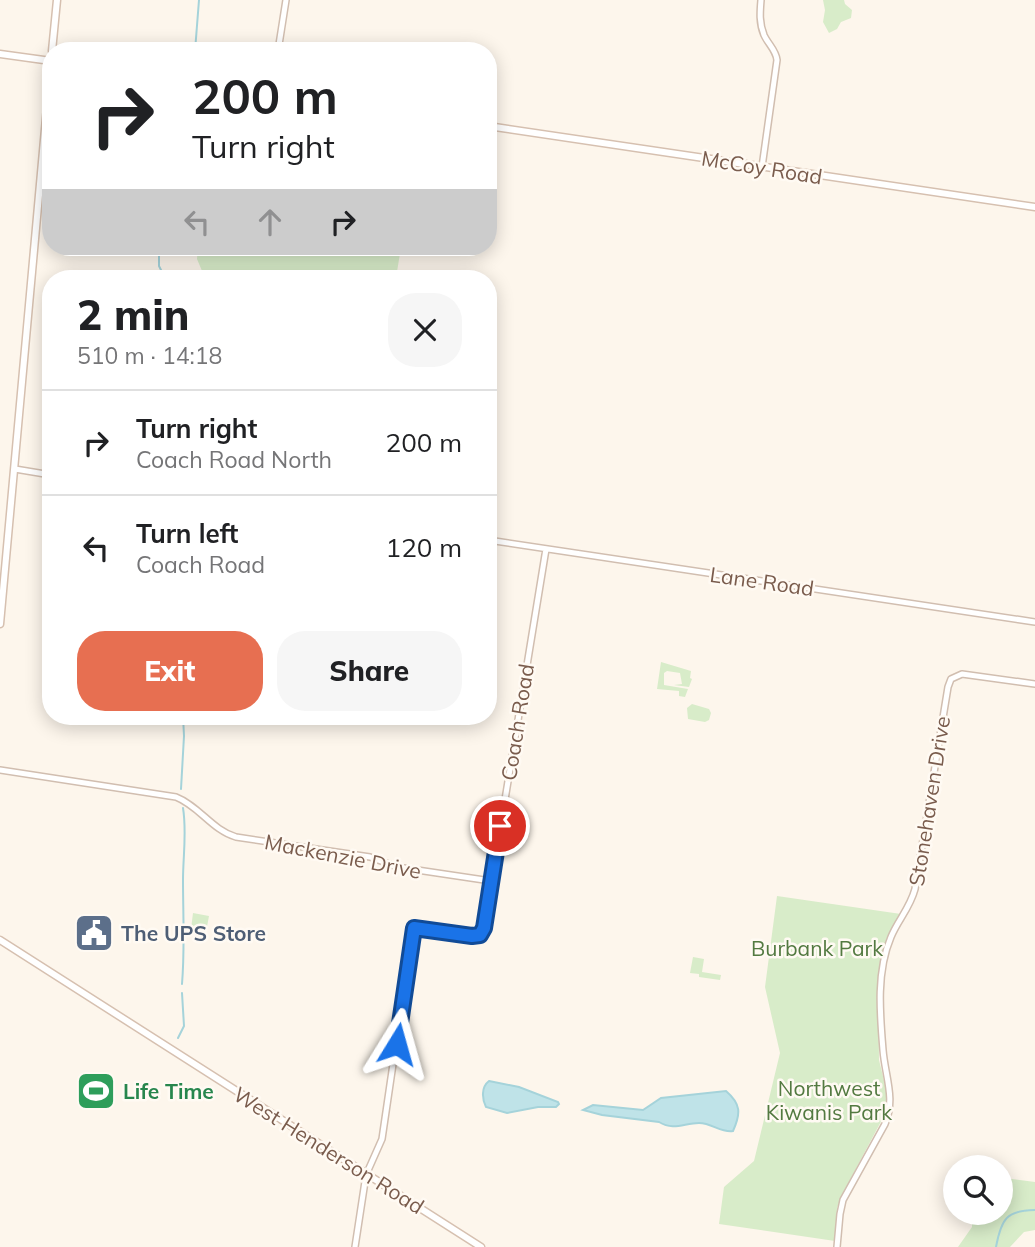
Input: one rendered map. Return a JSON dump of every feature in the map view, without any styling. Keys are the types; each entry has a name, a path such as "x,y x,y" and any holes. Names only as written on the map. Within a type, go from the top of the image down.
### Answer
{"main road":[{"path":"53,42 57,0"},
{"path":"0,54 42,61"},
{"name":"McCoy Road","path":"497,127 1035,207"},
{"path":"0,624 42,164"},
{"name":"West Henderson Road","path":"0,940 481,1247"}],"street":[{"path":"279,42 286,0"},
{"path":"761,0 762,29 777,57 762,167"},
{"path":"15,469 42,474"},
{"name":"Lane Road","path":"497,541 1035,622"},
{"name":"Coach Road","path":"366,1175 382,1139 414,928 472,936 480,935 484,928 546,549"},
{"name":"Stonehaven Drive","path":"837,1247 844,1200 890,1111 890,1091 883,1045 882,968 890,939 910,906 915,890 947,690 951,679 970,674 1035,684"},
{"name":"Mackenzie Drive","path":"0,770 176,797 194,806 223,832 236,836 370,857 397,867 491,881"},
{"path":"355,1247 366,1175"}],"green space":[{"path":"823,0 844,0 852,10 851,18 841,22 837,29 829,33 823,22"},
{"path":"197,256 400,256 397,270 202,270"},
{"path":"661,662 691,671 689,687 674,685 682,684 680,673 664,673 664,685 688,689 685,697 679,696 679,691 657,689"},
{"path":"692,704 709,709 709,720 705,722 688,719 687,708"},
{"name":"Northwest Kiwanis Park","path":"777,896 901,914 887,937 878,976 879,1060 888,1097 886,1112 842,1195 837,1208 835,1241 719,1224 724,1187 754,1161 780,1053 765,987"},
{"path":"193,913 209,916 206,932 191,929"},
{"path":"693,957 704,959 702,972 721,975 720,980 690,973"},
{"path":"1013,1179 1035,1182 1035,1230 1024,1232 1010,1247 958,1247 972,1227 1013,1225"}],"water":[{"path":"489,1081 519,1087 559,1104 556,1107 538,1107 507,1113 486,1107 483,1093"},
{"path":"726,1091 735,1100 738,1109 733,1131 699,1123 669,1126 659,1122 583,1110 593,1105 643,1110 661,1098"}],"waterway":[{"path":"196,42 199,0"},
{"path":"159,256 161,270"},
{"path":"181,789 183,725"},
{"path":"182,984 185,835 183,808"},
{"path":"178,1038 184,1026 182,993"},
{"path":"996,1247 1006,1218 1017,1212 1035,1210"}],"place":[{"name":"The UPS Store","path":"94,933"},
{"name":"Life Time","path":"96,1091"}],"route":[{"path":"397,1044 414,928 472,936 483,932 500,826"}],"park label":[{"name":"Burbank Park","path":"817,948"}]}
